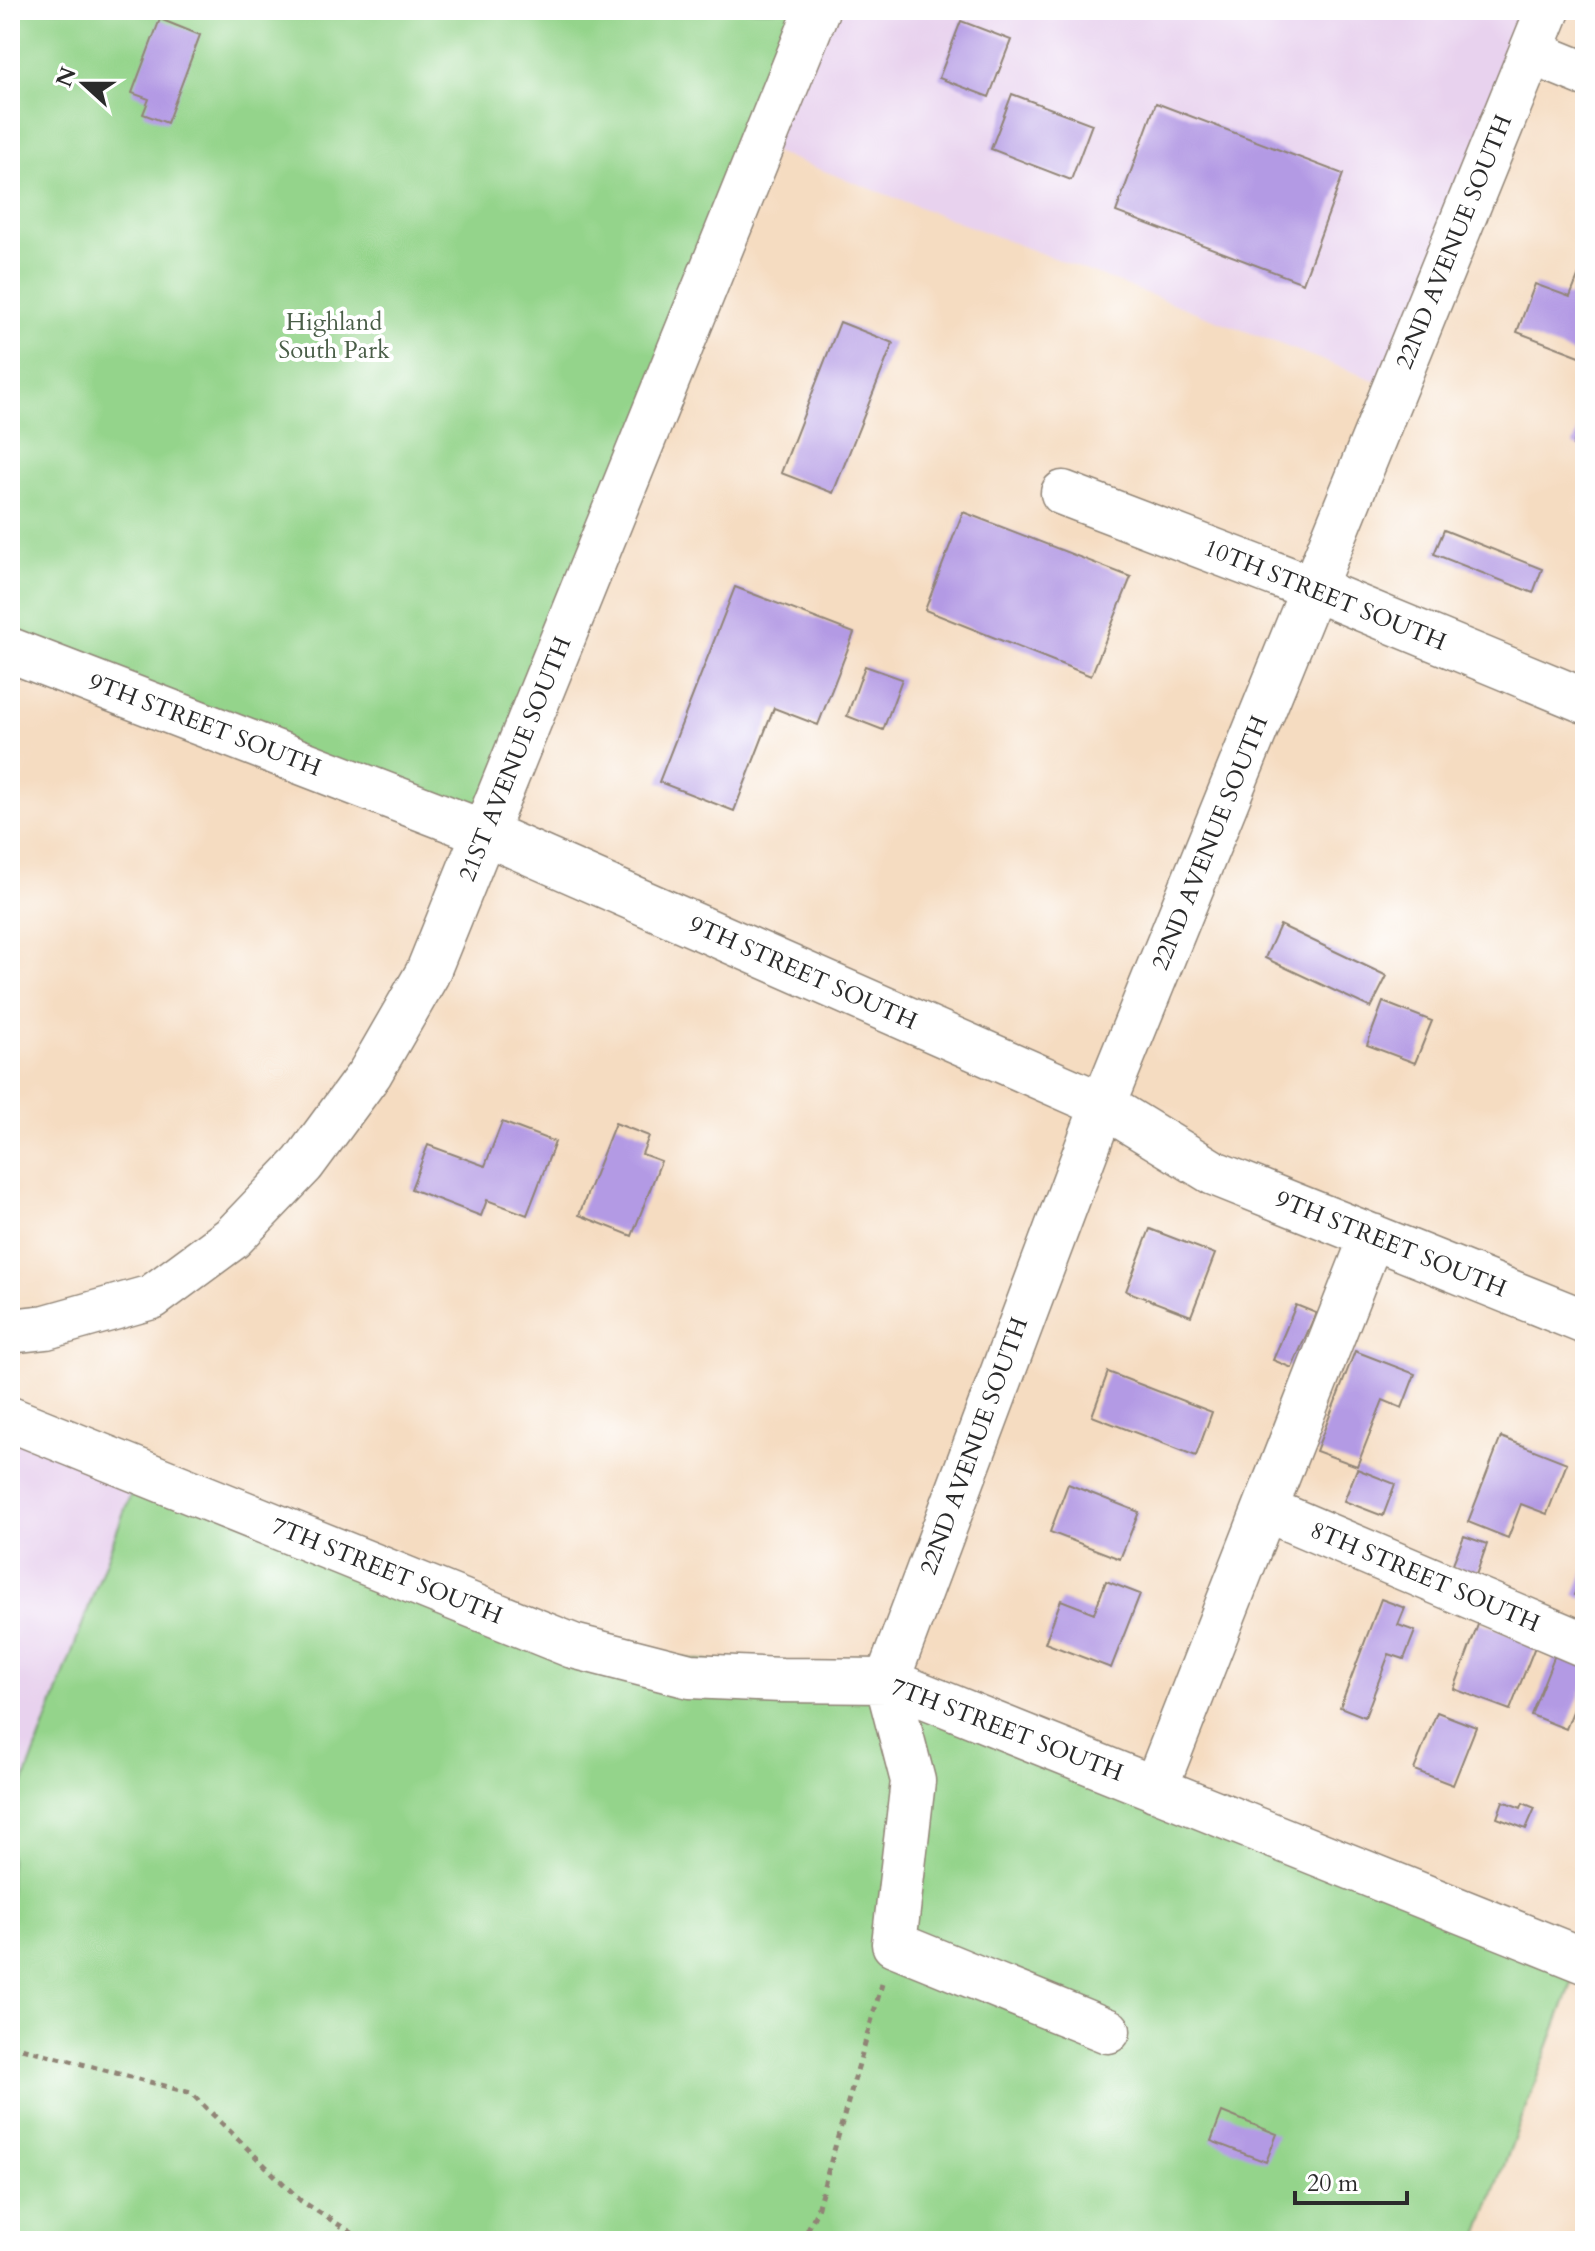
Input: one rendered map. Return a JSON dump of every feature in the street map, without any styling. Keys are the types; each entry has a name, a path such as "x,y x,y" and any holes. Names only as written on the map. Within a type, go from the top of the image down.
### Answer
{"street":[{"name":"21ST AVENUE SOUTH","path":"10,1331 46,1327 152,1297 232,1238 303,1164 370,1073 427,974 817,10"},
{"name":"22ND AVENUE SOUTH","path":"887,1681 1103,1105 1548,10"},
{"path":"1531,52 1585,74"},
{"name":"10TH STREET SOUTH","path":"1063,493 1314,589 1584,698"},
{"name":"9TH STREET SOUTH","path":"10,650 485,833 1103,1105 1214,1173 1585,1322"},
{"path":"1155,1789 1372,1236"},
{"name":"7TH STREET SOUTH","path":"10,1419 573,1646 690,1676 887,1681 1584,1956"},
{"name":"8TH STREET SOUTH","path":"1265,1509 1585,1645"},
{"path":"887,1681 913,1781 894,1944 1108,2031"}],"path":[{"path":"802,2241 816,2213 894,1944"},
{"path":"10,2045 191,2093 301,2201 365,2241"}],"shaded area":[{"path":"817,10 1548,10 1395,388 761,147"},
{"path":"10,1419 139,1471 10,1820"}],"green space":[{"name":"Highland South Park","path":"10,10 814,10 485,833 10,650"},
{"path":"139,1471 573,1646 887,1681 1581,1959 1476,2241 10,2241 10,1820"}],"building":[{"path":"160,19 200,35 167,123 143,114 149,99 132,93"},
{"path":"961,21 1011,40 989,97 939,78"},
{"path":"1012,94 1092,124 1071,180 991,149"},
{"path":"1156,103 1343,174 1303,283 1116,212"},
{"path":"1585,259 1585,358 1517,332 1535,284 1570,297"},
{"path":"840,322 893,343 833,493 781,473"},
{"path":"1585,410 1585,449 1573,445"},
{"path":"963,512 1131,577 1091,676 925,610"},
{"path":"1444,530 1542,569 1533,593 1434,554"},
{"path":"735,587 854,633 818,725 774,708 734,811 659,782"},
{"path":"865,666 902,679 883,730 847,716"},
{"path":"1280,925 1387,976 1371,1008 1265,958"},
{"path":"1383,1002 1432,1021 1415,1063 1367,1045"},
{"path":"502,1122 555,1142 527,1215 487,1200 481,1216 411,1189 428,1145 485,1166"},
{"path":"615,1123 649,1136 642,1154 661,1161 632,1236 579,1215"},
{"path":"1150,1229 1215,1254 1191,1316 1126,1291"},
{"path":"1296,1305 1316,1313 1292,1368 1273,1360"},
{"path":"1355,1351 1415,1374 1402,1408 1383,1400 1357,1466 1316,1451"},
{"path":"1108,1372 1212,1412 1196,1456 1092,1416"},
{"path":"1501,1437 1567,1463 1547,1514 1521,1504 1508,1538 1468,1522"},
{"path":"1357,1469 1395,1484 1383,1516 1344,1501"},
{"path":"1068,1484 1139,1512 1120,1559 1050,1532"},
{"path":"1464,1536 1487,1544 1476,1575 1452,1566"},
{"path":"1585,1567 1585,1599 1574,1595"},
{"path":"1106,1581 1140,1594 1111,1668 1045,1643 1061,1600 1094,1613"},
{"path":"1381,1599 1405,1608 1398,1625 1415,1631 1404,1659 1389,1654 1365,1717 1340,1707"},
{"path":"1479,1622 1536,1644 1510,1710 1454,1689"},
{"path":"1556,1652 1585,1664 1585,1681 1566,1729 1531,1715"},
{"path":"1437,1712 1476,1727 1453,1785 1414,1770"},
{"path":"1503,1801 1521,1808 1523,1803 1535,1808 1526,1829 1497,1818"},
{"path":"1222,2112 1277,2134 1266,2162 1211,2141"}]}
